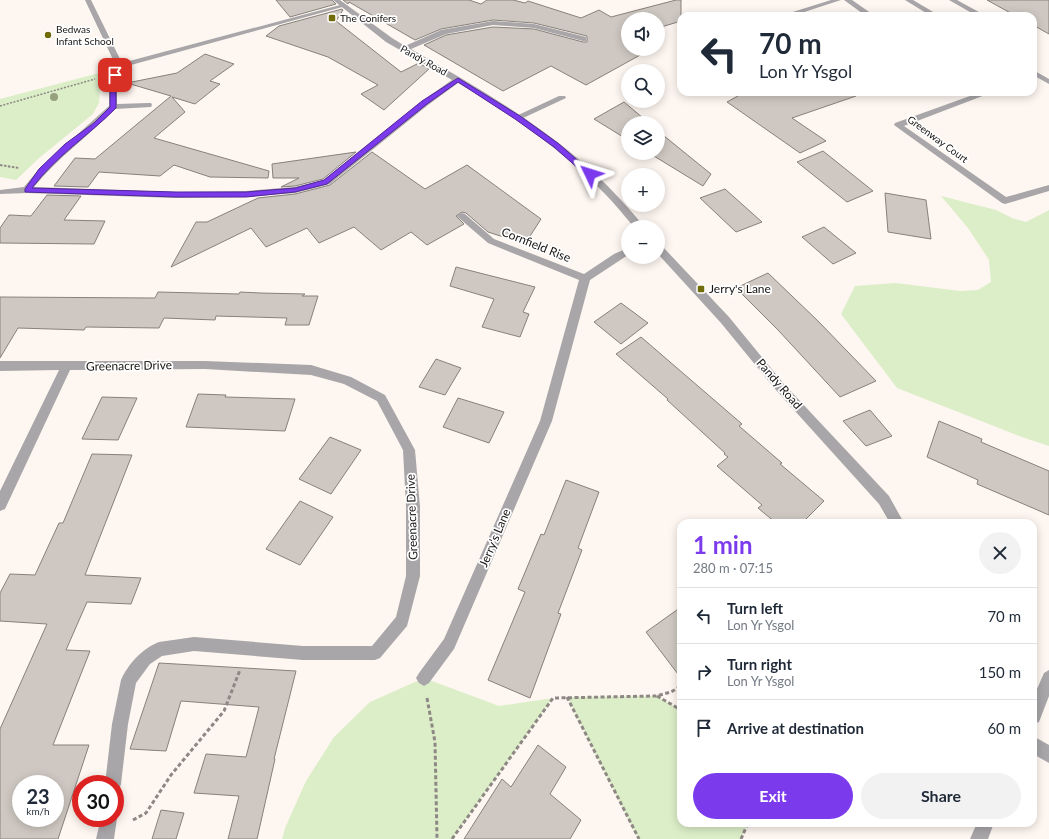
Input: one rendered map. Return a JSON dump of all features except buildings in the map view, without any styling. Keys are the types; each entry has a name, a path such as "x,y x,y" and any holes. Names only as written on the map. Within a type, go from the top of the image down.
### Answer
{"street":[{"path":"88,0 120,66"},
{"path":"798,12 838,0"},
{"path":"847,0 866,12"},
{"path":"908,0 929,12"},
{"path":"952,0 974,12"},
{"path":"113,107 113,82 120,66 339,3"},
{"name":"Pandy Road","path":"339,3 388,40 458,79 518,117 557,146 601,184 633,220"},
{"path":"405,49 444,32 493,23 534,26 583,39"},
{"path":"1037,75 1049,82"},
{"path":"2,192 27,190 176,195 246,194 295,190 327,182 425,103 458,79"},
{"name":"Greenway Court","path":"978,96 898,125 1005,201 1049,188"},
{"path":"518,117 562,98"},
{"path":"27,190 42,171 68,146 96,124 113,107 148,105"},
{"name":"Cornfield Rise","path":"462,216 491,241 585,278"},
{"path":"585,278 621,254"},
{"name":"Pandy Road","path":"665,256 725,320 780,387 884,500 894,519"},
{"name":"Jerry's Lane","path":"424,678 449,644 546,421 585,278"},
{"name":"Greenacre Drive","path":"0,366 66,367 205,365 311,370 347,380 382,398 409,450 413,507 413,576 402,621 375,653 303,653 194,644 159,649 145,659 129,680 120,724 114,775"},
{"path":"0,505 66,367"},
{"path":"1037,706 1049,678"},
{"path":"1037,747 1049,755"},
{"path":"979,839 984,827"}],"path":[{"path":"0,106 115,75"},
{"path":"106,830 146,813 171,775 224,711 248,649"},
{"path":"424,678 435,742 437,839"},
{"path":"452,839 512,757 552,698 656,696 671,692 677,688"},
{"path":"656,696 677,708"},
{"path":"567,697 640,839"},
{"path":"741,839 746,827"}],"green space":[{"path":"103,72 105,78 100,88 99,103 93,114 38,159 16,180 0,177 0,99"},
{"path":"941,196 996,210 1012,218 1026,222 1049,210 1049,446 1019,436 897,388 841,314 855,286 896,283 960,291 978,290 991,282 989,260 968,228"},
{"path":"424,678 499,706 553,698 452,839 282,839 285,828 306,781 334,737 370,702"},
{"path":"656,696 677,708 677,827 746,827 741,839 638,839 567,697"}],"place":[{"name":"The Conifers","path":"332,18"},
{"name":"Bedwas Infant School","path":"48,35"},
{"name":"Jerry's Lane","path":"701,289"}],"route":[{"path":"115,75 113,82 113,107 96,124 68,146 42,171 27,190 176,195 246,194 295,190 327,182 425,103 458,79 518,117 557,146 590,174"}]}
